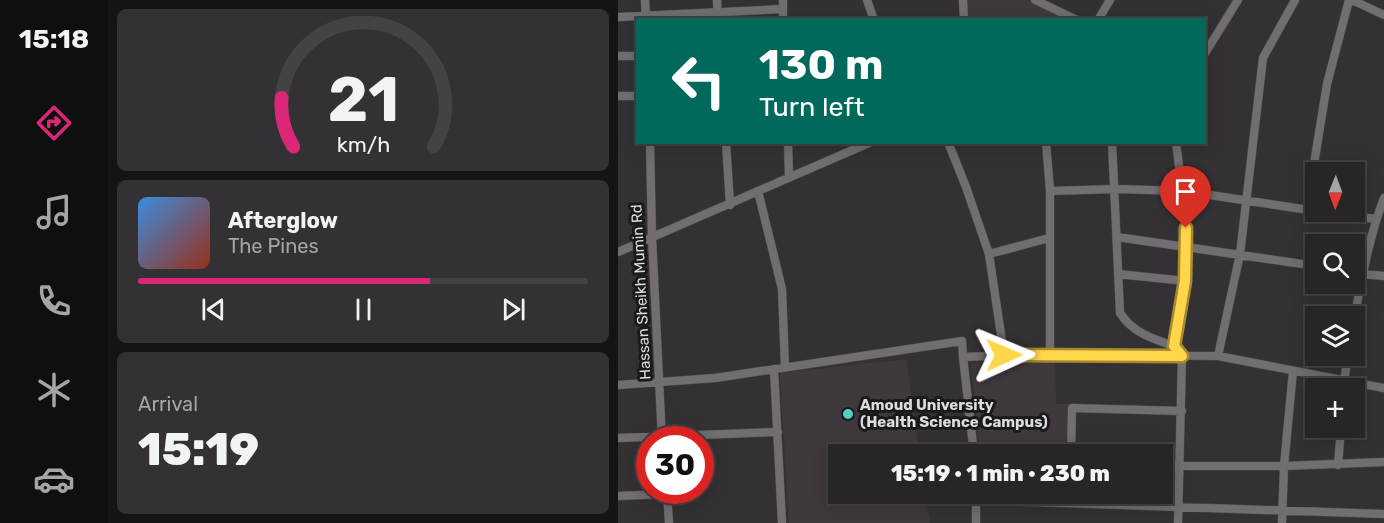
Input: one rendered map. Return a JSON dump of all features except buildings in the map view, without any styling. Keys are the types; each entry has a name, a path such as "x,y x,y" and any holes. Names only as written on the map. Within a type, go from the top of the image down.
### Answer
{"street":[{"path":"645,0 646,18"},
{"path":"717,0 718,16"},
{"path":"783,0 783,18"},
{"path":"867,0 873,18"},
{"path":"963,0 964,18"},
{"path":"1038,0 1073,18"},
{"path":"1099,18 1110,0"},
{"path":"1206,52 1238,0"},
{"path":"1218,356 1240,254 1263,58 1295,0"},
{"path":"1314,162 1327,84 1350,0 1384,15"},
{"path":"618,17 718,16 783,9"},
{"path":"618,56 636,56"},
{"path":"618,96 636,96"},
{"name":"Hassan Sheikh Mumin Rd","path":"650,144 651,237 661,426"},
{"path":"726,144 730,205"},
{"path":"788,144 789,177"},
{"path":"618,252 866,144"},
{"path":"949,144 969,194 989,254 1004,355"},
{"path":"1046,144 1050,191 1050,354"},
{"path":"1112,144 1120,313 1126,322 1143,334 1174,346 1182,356 1178,523"},
{"path":"1174,346 1185,281 1187,246 1176,144"},
{"path":"1050,191 1116,189 1183,191 1305,209"},
{"path":"758,191 782,290 785,367"},
{"path":"1365,252 1384,198"},
{"path":"1365,218 1376,219"},
{"path":"1117,237 1305,264"},
{"path":"989,254 1049,238"},
{"path":"1118,274 1185,281"},
{"path":"1365,274 1384,276"},
{"path":"618,385 715,378 962,340 973,444"},
{"path":"963,357 1050,354 1218,356 1334,378"},
{"path":"774,369 782,523"},
{"path":"1282,523 1284,466 1293,370"},
{"path":"1365,384 1384,388"},
{"path":"1071,444 1072,408 1182,411"},
{"path":"714,435 778,432"},
{"path":"618,438 636,438"},
{"path":"1338,465 1340,438"},
{"path":"1173,467 1338,465 1384,462"},
{"path":"618,496 636,495"},
{"path":"668,504 669,523"},
{"path":"976,504 976,523"},
{"path":"1105,504 1384,514"}],"shaded area":[{"path":"966,0 1026,0 1063,18 967,18"},
{"name":"Amoud University (Health Science Campus)","path":"906,359 919,444 828,444 828,504 927,504 930,523 789,523 780,373"},
{"path":"1055,360 1056,404 1068,404 1066,444 978,444 971,363"}],"place":[{"name":"Amoud University (Health Science Campus)","path":"848,414"}],"route":[{"path":"1004,355 1182,356 1174,346 1185,281 1186,228"}]}
